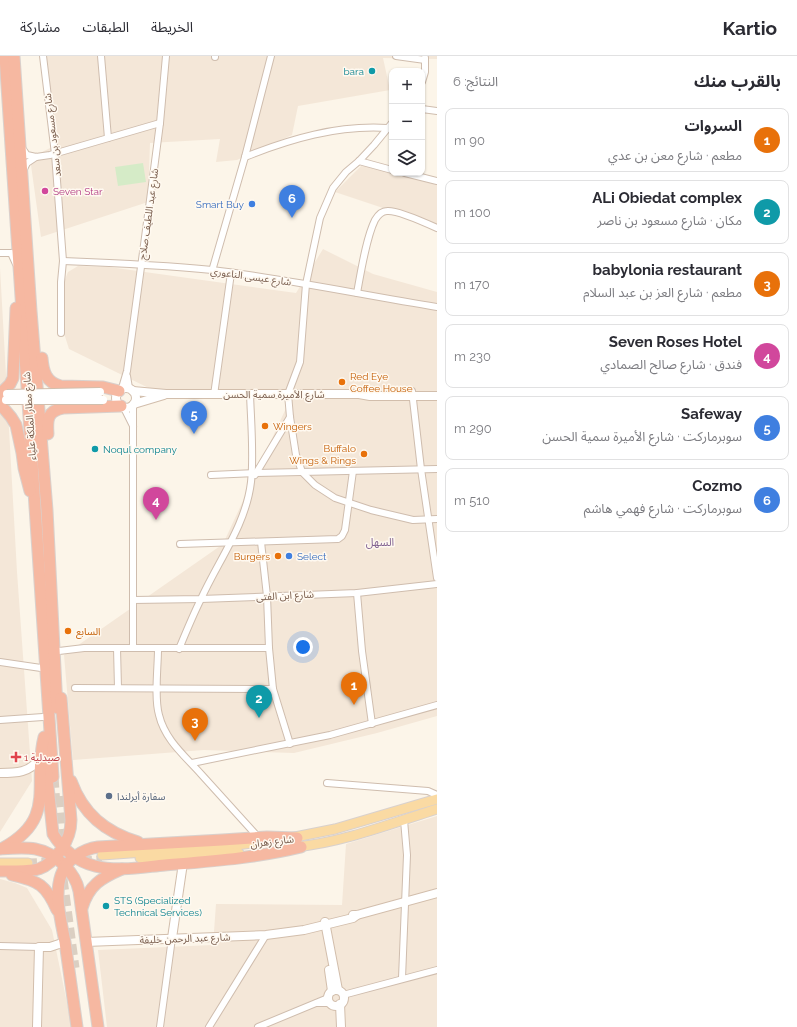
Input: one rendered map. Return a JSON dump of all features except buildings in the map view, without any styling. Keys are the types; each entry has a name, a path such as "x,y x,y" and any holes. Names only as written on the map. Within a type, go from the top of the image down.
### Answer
{"highway":[{"name":"شارع مطار الملكة علياء","path":"5,56 19,273 25,289"},
{"name":"شارع مطار الملكة علياء","path":"14,56 24,151 22,172 25,289 60,774"},
{"path":"25,289 36,306 43,368 48,378 53,383 61,386 103,387 122,396"},
{"path":"25,289 15,312 13,378 2,398 16,425 26,478 42,509"},
{"path":"42,509 50,489 47,424 50,415 56,410 63,408 122,396"},
{"path":"0,872 29,871 38,869 48,864 56,857 63,847 70,835 71,827 60,774 61,688 57,626 47,604 39,614 47,783 53,834 63,847 75,857 96,866 124,868 259,856 299,842"},
{"path":"0,851 21,835 37,813 41,795 40,758 44,737"},
{"path":"60,774 92,817 122,837 149,845"},
{"path":"77,1027 65,942 60,918 59,898 61,874 66,866 75,857 84,851 93,848 277,836 299,842"},
{"path":"0,851 24,848 36,849 50,853 66,866 76,880 98,1027"},
{"path":"81,908 85,898 94,885 124,868"},
{"path":"0,872 25,878 44,887 50,894 60,918"},
{"path":"82,1027 78,966 91,1027"}],"main road":[{"name":"شارع زهران","path":"299,842 335,829 437,799"},
{"name":"شارع زهران","path":"102,857 227,854 299,842 354,835 437,809"},
{"path":"0,851 28,860 0,863"}],"street":[{"name":"شارع مسعود بن سعد","path":"43,56 55,154 63,261 61,282 61,333"},
{"path":"101,56 108,138"},
{"name":"شارع عبد اللطيف صلاح","path":"122,396 142,264 160,123 166,56"},
{"path":"212,270 245,158 271,56"},
{"path":"396,56 425,58"},
{"path":"425,109 437,111"},
{"path":"22,172 27,163 36,157 55,154 160,123"},
{"path":"245,158 289,140 320,133 354,128 387,128"},
{"path":"387,128 359,161 342,176 333,188 318,225 306,284 300,362 288,394 290,416 296,455 302,472 323,491 348,503 395,517 413,520 437,519"},
{"path":"24,151 36,157"},
{"path":"359,161 389,169"},
{"path":"417,176 437,181"},
{"path":"357,292 370,236 375,220 379,214 383,211 393,211 437,228"},
{"path":"16,232 10,253 19,273"},
{"path":"0,253 10,253"},
{"name":"شارع عيسى الناعوري","path":"63,261 142,264 212,270 357,292 437,307"},
{"path":"214,394 231,273"},
{"name":"شارع الأميرة سمية الحسن","path":"412,394 437,391"},
{"name":"شارع الأميرة سمية الحسن","path":"2,398 166,394 359,394 366,392 437,396"},
{"name":"شارع الأميرة سمية الحسن","path":"122,396 127,408 134,404 166,394"},
{"path":"250,394 254,473"},
{"path":"412,394 420,469 437,578"},
{"path":"133,426 122,396 136,397 134,404 133,426 133,648"},
{"path":"179,649 201,599 242,515 254,473 290,416"},
{"path":"211,475 437,469"},
{"path":"180,544 338,539 342,536 345,530 353,471"},
{"path":"261,542 267,596 269,648 273,689 290,744"},
{"name":"شارع ابن الفتى","path":"133,600 357,593 437,584"},
{"path":"357,593 362,651 372,724"},
{"path":"59,651 84,648 269,648"},
{"path":"117,648 118,688"},
{"path":"158,649 157,705 162,725 174,746 192,763 258,837"},
{"path":"0,662 41,668"},
{"path":"75,688 273,689"},
{"path":"192,763 330,735 437,705"},
{"path":"0,720 43,717"},
{"path":"0,773 26,770 33,766 40,758"},
{"path":"327,783 428,791 437,795"},
{"path":"402,978 407,855 404,820"},
{"path":"160,1027 183,863"},
{"name":"شارع عبد الرحمن خليفة","path":"86,942 266,935 353,918 357,915 437,893"},
{"path":"322,924 339,1023 341,1026"},
{"path":"209,1027 266,935"},
{"path":"0,946 50,947 65,942"},
{"path":"37,1027 39,947"},
{"path":"258,1027 270,1024 316,1003 402,978 437,970"}],"shaded area":[{"path":"45,56 437,56 437,59 383,58 389,90 298,106 292,135 237,160 216,162 220,139 150,143 148,202 41,237 30,158 52,147"},
{"path":"362,165 389,172 389,176 403,176 437,185 437,226 335,192"},
{"path":"323,249 373,274 437,292 437,716 377,733 294,753 204,750 73,760 64,655 223,544 294,391 161,394 69,349 62,327 64,282 68,272 78,266 109,267 296,293"},
{"path":"0,268 17,572 32,781 0,832"},
{"path":"437,816 437,1027 107,1027 98,950 213,945 216,904 342,905 346,844"},
{"path":"0,879 27,888 52,930 72,1027 0,1027"}],"green space":[{"path":"143,163 146,182 118,186 115,167"}],"tunnel":[{"path":"53,777 55,806"},
{"path":"61,796 65,846"},
{"path":"83,861 102,860"},
{"path":"28,863 52,862"},
{"path":"62,879 74,968"}],"place":[{"name":"bara","path":"372,71"},
{"name":"Seven Star","path":"45,191"},
{"name":"Smart Buy","path":"252,204"},
{"name":"Cozmo","path":"292,218"},
{"name":"Red Eye Coffee House","path":"342,382"},
{"name":"Wingers","path":"265,426"},
{"name":"Safeway","path":"194,434"},
{"name":"Noqul company","path":"95,449"},
{"name":"Buffalo Wings & Rings","path":"364,454"},
{"name":"Seven Roses Hotel","path":"156,520"},
{"name":"Burgers","path":"278,556"},
{"name":"Select","path":"289,556"},
{"name":"السابع","path":"68,631"},
{"name":"السروات","path":"354,705"},
{"name":"ALi Obiedat complex","path":"259,718"},
{"name":"babylonia restaurant","path":"195,741"},
{"name":"صيدلية 1","path":"16,757"},
{"name":"سفارة أيرلندا","path":"109,796"},
{"name":"STS (Specialized Technical Services)","path":"106,906"}],"district":[{"name":"السهل","path":"380,542"}]}
